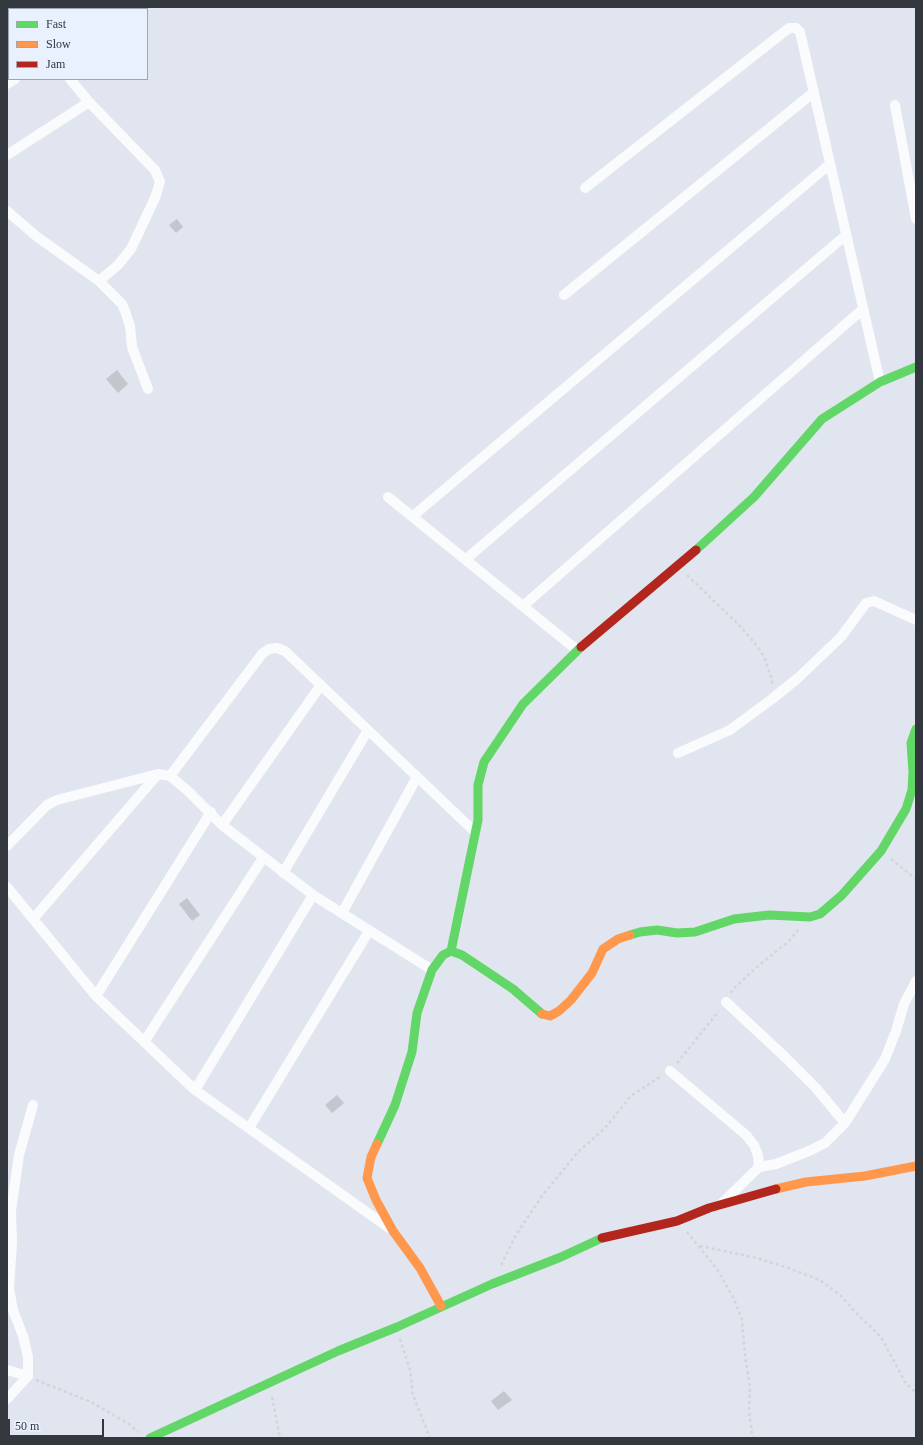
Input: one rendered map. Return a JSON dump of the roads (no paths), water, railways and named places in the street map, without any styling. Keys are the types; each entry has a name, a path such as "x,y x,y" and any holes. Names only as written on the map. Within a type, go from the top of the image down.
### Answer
{"street":[{"path":"585,188 789,28 796,28 800,32 880,382"},
{"path":"71,80 89,102 152,166 158,175 160,182 156,198 131,249 118,265 100,281"},
{"path":"564,296 814,92"},
{"path":"7,155 89,102"},
{"path":"895,105 916,219"},
{"path":"413,516 830,164"},
{"path":"7,211 36,236 100,281 122,304 130,326 132,347 148,389"},
{"path":"466,560 846,235"},
{"path":"523,606 863,309"},
{"path":"451,951 478,820 478,785 484,762 523,704 577,650 678,566 754,497 822,419 880,382 916,367"},
{"path":"388,497 577,650"},
{"path":"678,753 730,730 772,699 798,678 841,637 866,604 874,601 916,620"},
{"path":"170,776 262,654 269,649 277,648 285,651 475,832"},
{"path":"222,825 321,685"},
{"path":"441,1306 420,1268 394,1231 376,1200 367,1178 371,1157 396,1105 412,1052 417,1013 432,970 443,955 451,951 462,955 513,988 543,1015 550,1016 559,1012 571,1000 592,973 604,949 618,938 640,932 657,930 677,933 695,932 734,919 769,915 810,917 820,914 829,907 861,874 881,850 906,809 912,790 913,772 911,743 916,729"},
{"path":"283,873 368,730"},
{"path":"33,919 158,774"},
{"path":"7,846 47,805 57,800 158,774 170,776 211,812 222,825 283,873 313,895 432,970"},
{"path":"342,913 417,777"},
{"path":"96,996 211,812"},
{"path":"144,1042 263,858"},
{"path":"7,887 96,996 195,1090 394,1231"},
{"path":"195,1090 313,895"},
{"path":"249,1128 369,931"},
{"path":"720,1205 759,1167 776,1164 825,1143 845,1123 884,1059 896,1031 904,1004 916,981"},
{"path":"726,1002 816,1088 845,1123"},
{"path":"670,1071 746,1134 754,1144 758,1155 759,1167"},
{"path":"7,1399 28,1376 28,1357 23,1336 14,1310 10,1289 12,1242 11,1211 18,1155 33,1105"},
{"path":"150,1438 338,1351 602,1238 677,1221 720,1205 751,1198 786,1186 806,1182 865,1176 916,1166"},
{"path":"7,1370 28,1376"}]}
